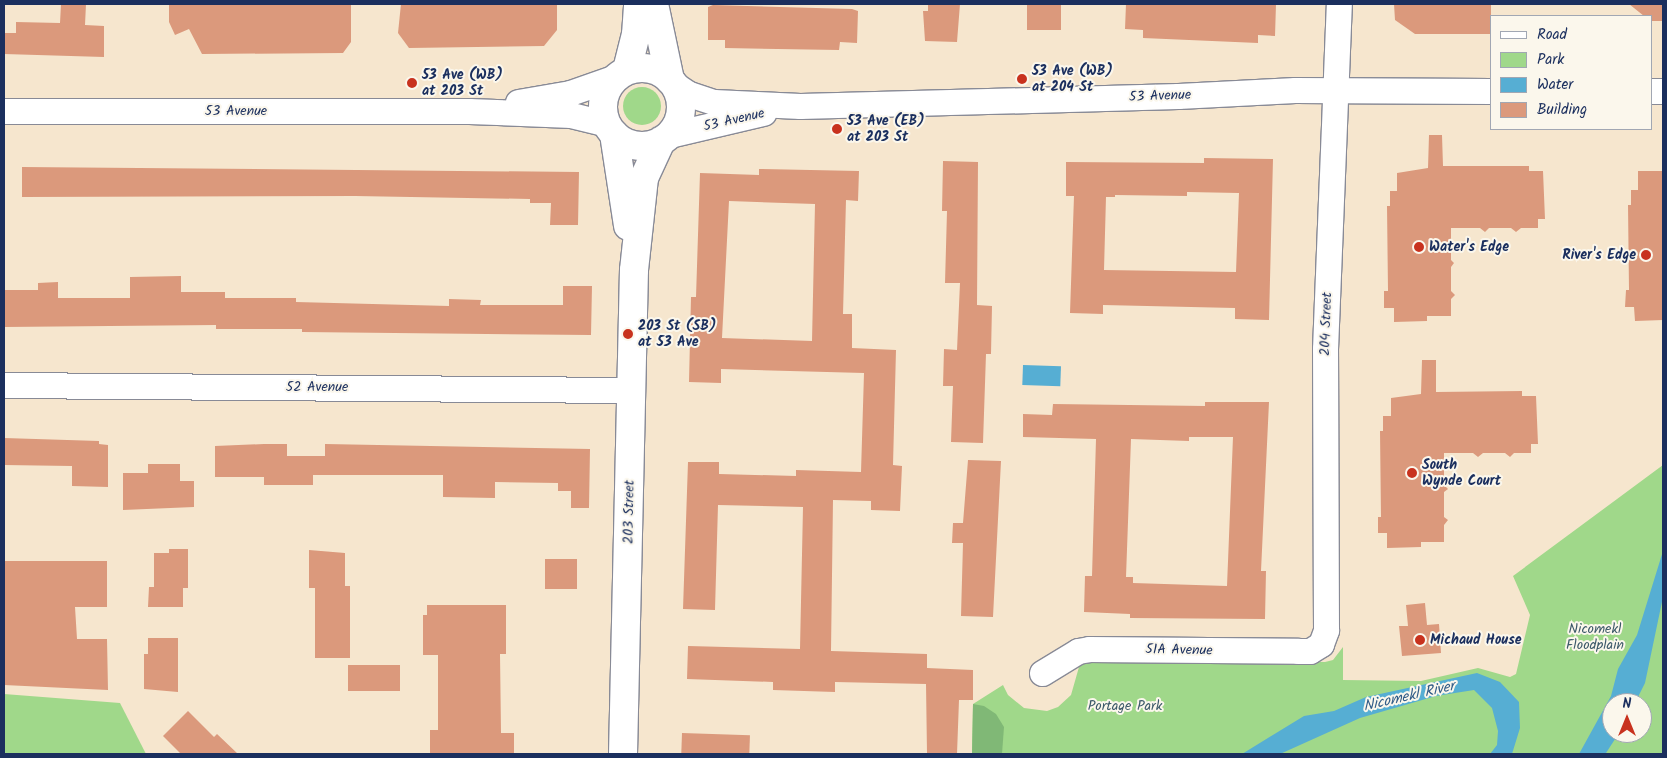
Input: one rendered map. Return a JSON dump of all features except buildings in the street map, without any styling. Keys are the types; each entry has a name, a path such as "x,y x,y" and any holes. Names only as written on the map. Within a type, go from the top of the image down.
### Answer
{"main road":[{"path":"638,4 636,35 622,74 603,99 610,129 636,146 665,138 678,122 681,109 672,82 654,4"},
{"path":"622,74 653,69 672,82"},
{"name":"203 Street","path":"610,129 623,177 634,270"},
{"name":"203 Street","path":"623,754 634,270 644,178 665,138"}],"street":[{"name":"204 Street","path":"1321,644 1326,630 1325,349 1339,4"},
{"name":"53 Avenue","path":"469,111 570,93 622,74"},
{"name":"53 Avenue","path":"672,82 689,94 714,102 800,106 1178,96 1335,99 1490,106"},
{"name":"53 Avenue","path":"1178,96 1299,107 1335,99 1490,91"},
{"name":"53 Avenue","path":"665,138 800,106"},
{"name":"53 Avenue","path":"4,111 469,111 571,115 610,129"},
{"name":"52 Avenue","path":"4,385 631,390"},
{"name":"51A Avenue","path":"1042,673 1078,651 1089,649 1298,652 1310,651 1321,644"}],"green space":[{"path":"642,87 656,92 661,106 656,120 642,125 628,120 623,106 628,92"},
{"name":"Nicomekl Floodplain","path":"1663,465 1663,754 972,754 973,704 1003,685 1008,695 1024,708 1047,711 1058,707 1071,695 1079,667 1088,658 1325,662 1333,660 1343,647 1343,680 1421,681 1478,668 1510,677 1516,674 1530,615 1513,576"},
{"path":"4,694 120,703 146,754 4,754"},
{"path":"973,704 984,706 996,714 1004,727 1002,754 972,754"}],"water":[{"path":"1023,365 1061,366 1060,386 1022,385"},
{"path":"1663,551 1663,597 1645,683 1640,693 1612,693 1618,669 1637,635"},
{"name":"Nicomekl River","path":"1477,673 1500,682 1519,702 1520,728 1512,754 1490,754 1497,745 1498,731 1492,708 1474,690 1436,696 1360,718 1280,754 1242,754 1304,716 1334,711 1366,697"},
{"path":"1602,712 1602,743 1612,743 1606,753 1579,754"}],"place":[{"name":"53 Ave (WB) at 204 St","path":"1022,79"},
{"name":"53 Ave (WB) at 203 St","path":"412,83"},
{"name":"53 Ave (EB) at 203 St","path":"837,129"},
{"name":"Water's Edge","path":"1419,247"},
{"name":"River's Edge","path":"1646,255"},
{"name":"203 St (SB) at 53 Ave","path":"628,334"},
{"name":"South Wynde Court","path":"1412,473"},
{"name":"Michaud House","path":"1420,640"}],"park label":[{"name":"Portage Park","path":"1125,706"}]}
